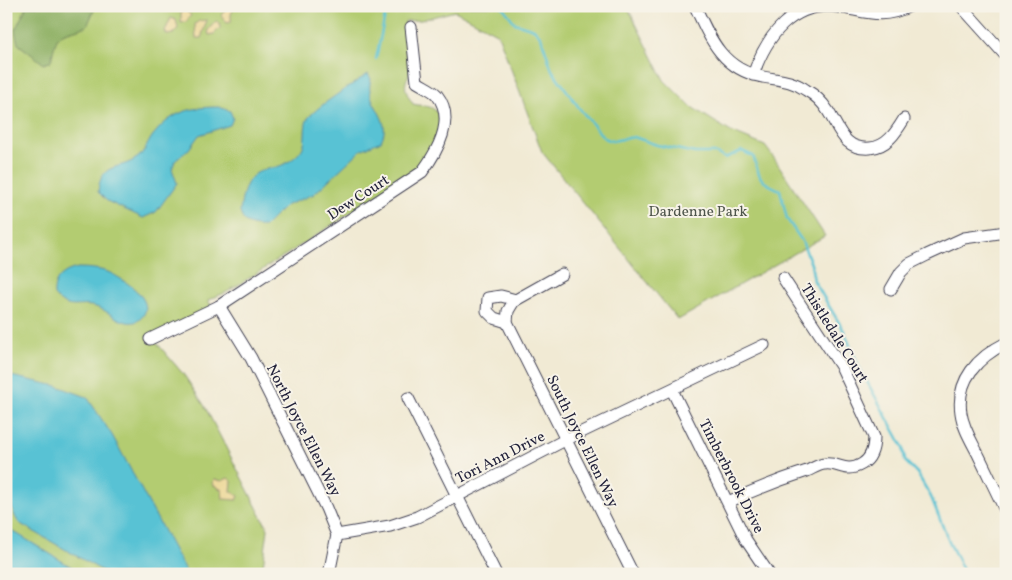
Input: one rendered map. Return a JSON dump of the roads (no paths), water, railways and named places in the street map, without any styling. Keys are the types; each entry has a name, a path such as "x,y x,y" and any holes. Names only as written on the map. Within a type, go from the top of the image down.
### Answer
{"street":[{"path":"694,6 722,57 740,70 753,75 786,80 805,89 828,110 838,132 853,146 876,147 893,136 904,119"},
{"path":"753,75 763,49 772,35 790,18 800,13 812,8 836,7 868,15 879,15 892,14 910,6"},
{"path":"962,6 1006,56"},
{"name":"Dew Court","path":"150,339 219,306 422,172 437,148 443,133 445,112 437,95 417,82 411,27"},
{"path":"891,289 900,272 927,255 964,238 1006,232"},
{"path":"516,300 501,296 488,298 487,312 494,318 507,322 508,311 516,300 562,274"},
{"name":"Thistledale Court","path":"728,502 766,483 826,464 843,469 863,464 874,448 874,437 846,375 783,278"},
{"name":"North Joyce Ellen Way","path":"219,306 251,358 338,535"},
{"name":"South Joyce Ellen Way","path":"507,322 633,574"},
{"path":"1006,344 982,358 973,367 962,388 960,400 964,426 1001,491 1006,512"},
{"name":"Tori Ann Drive","path":"338,535 390,526 417,518 457,495 566,440 764,345"},
{"name":"Timberbrook Drive","path":"672,390 746,540 769,574"},
{"path":"408,398 496,574"},
{"path":"329,574 338,535"}],"water":[{"path":"368,74 371,79 371,96 384,125 381,141 361,150 314,194 285,206 265,226 256,226 246,222 240,212 243,193 249,181 262,170 280,166 299,153 303,146 306,124 310,115 334,96"},
{"path":"219,107 230,111 233,118 230,125 199,135 189,149 175,161 172,169 177,183 156,212 143,218 107,201 98,192 103,175 107,171 137,158 162,126 176,115 192,109"},
{"path":"78,268 108,272 122,279 136,291 145,304 145,311 141,318 135,322 127,322 96,307 64,304 54,295 55,284 68,271"},
{"path":"6,375 57,386 87,397 112,435 187,574 108,574 19,523 13,511 9,495 5,453"},
{"path":"6,527 83,574 6,574"}],"waterway":[{"path":"376,59 387,6"},
{"path":"502,6 515,23 534,29 541,37 552,70 604,138 612,141 634,137 657,145 695,153 715,153 725,158 742,151 753,156 761,178 766,183 780,190 787,219 802,241 811,264 814,281 844,331 859,367 903,447 905,461 917,473 931,497 949,542 965,574"}],"park label":[{"name":"Dardenne Park","path":"698,211"}]}
